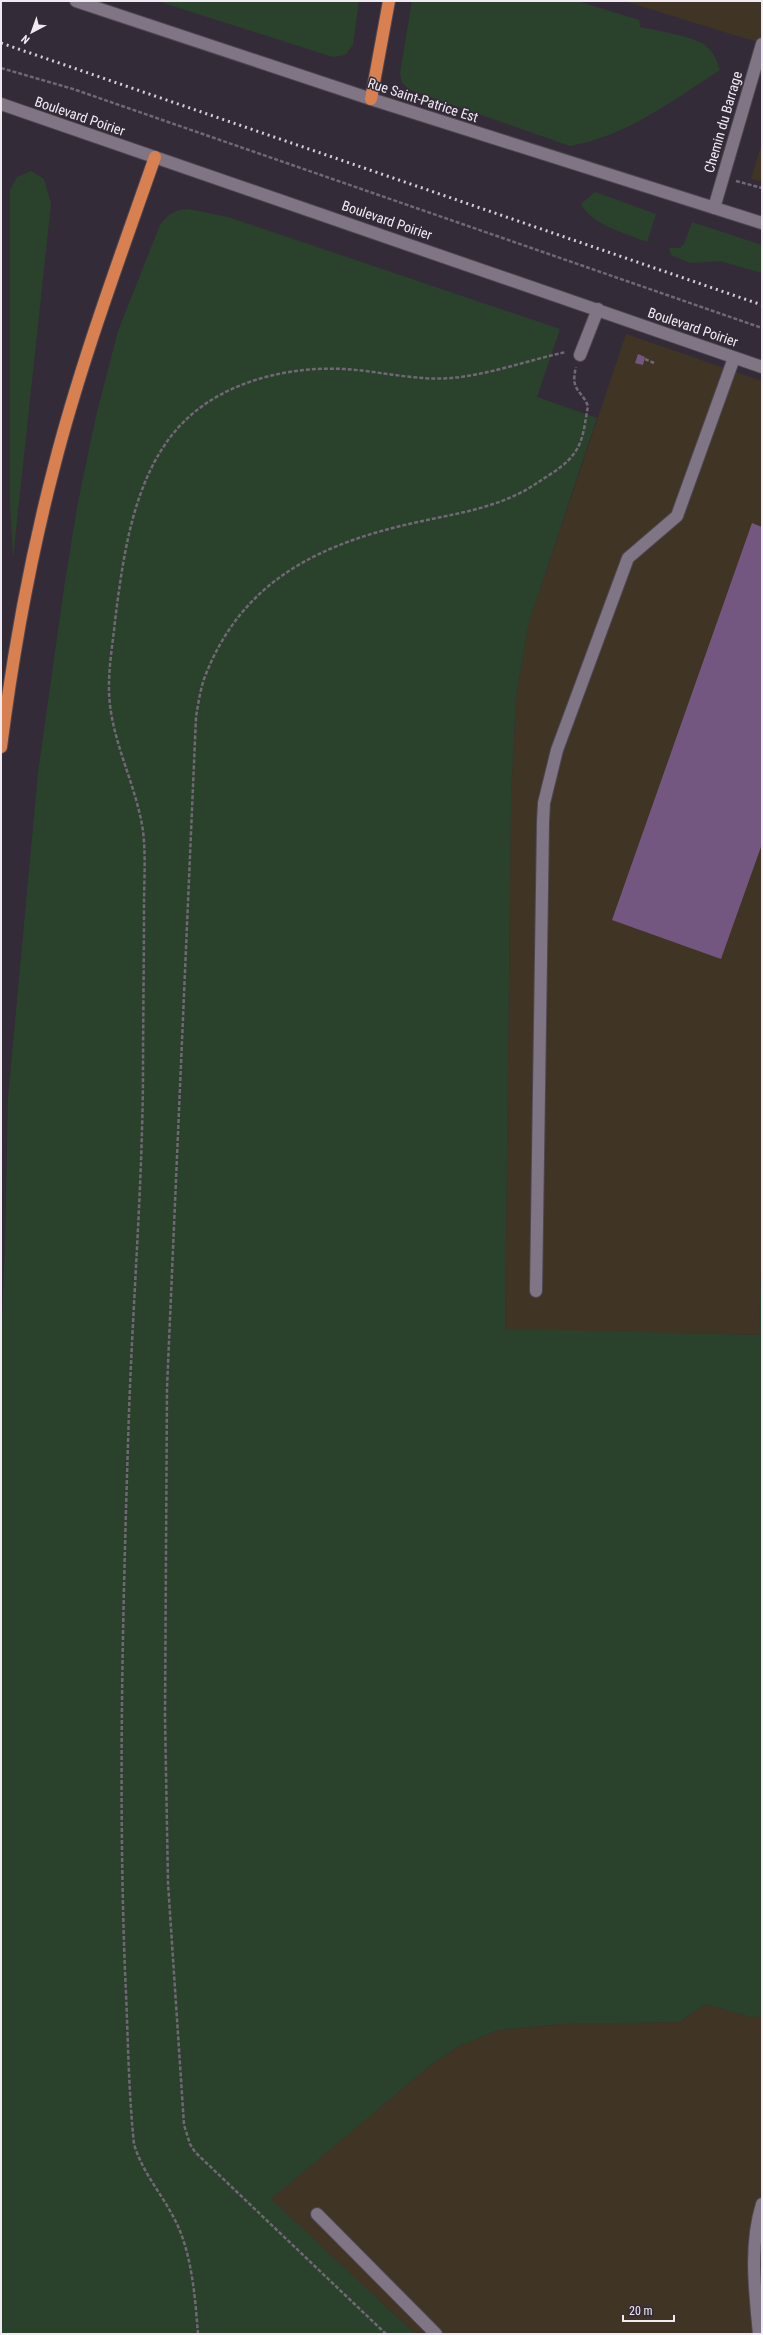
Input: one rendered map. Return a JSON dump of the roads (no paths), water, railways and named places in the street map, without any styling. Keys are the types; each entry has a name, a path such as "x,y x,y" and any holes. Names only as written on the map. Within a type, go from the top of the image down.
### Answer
{"highway":[{"path":"371,99 389,1"},
{"path":"1,747 22,611 54,466 90,348 155,158"}],"street":[{"name":"Rue Saint-Patrice Est","path":"76,1 371,99 762,223"},
{"name":"Chemin du Barrage","path":"714,208 762,44"},
{"name":"Boulevard Poirier","path":"1,104 762,367"},
{"path":"580,355 598,310"},
{"path":"536,1291 543,822 548,781 557,750 628,558 677,516 734,358"},
{"path":"759,2334 754,2281 755,2242 762,2204"},
{"path":"317,2214 436,2334"}],"railway":[{"path":"1,43 762,305"}]}
